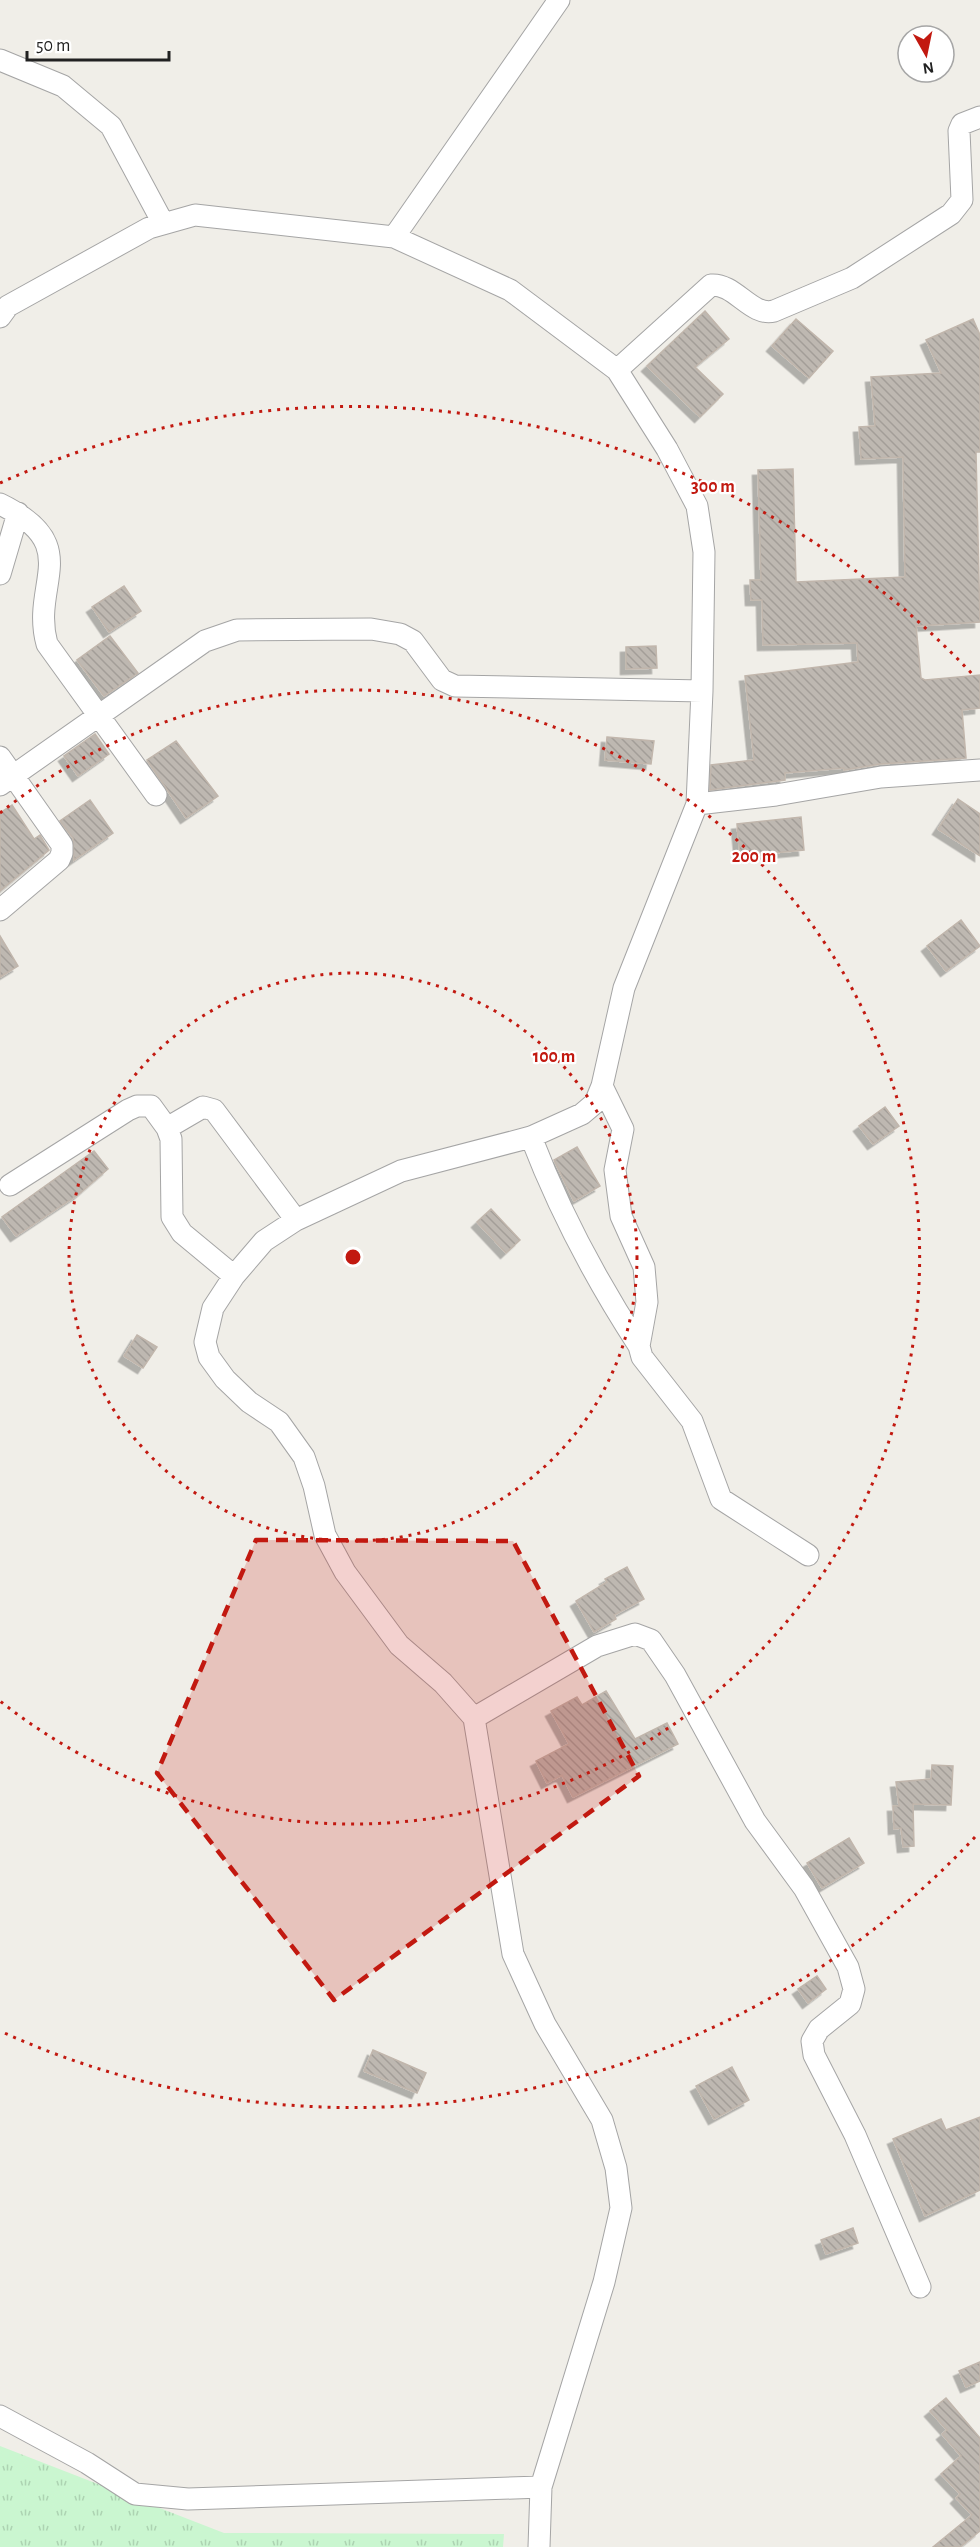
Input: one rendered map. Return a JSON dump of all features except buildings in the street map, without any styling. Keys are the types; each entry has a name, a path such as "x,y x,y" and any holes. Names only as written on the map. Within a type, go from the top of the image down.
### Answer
{"street":[{"path":"394,237 559,0"},
{"path":"0,60 63,86 111,126 120,139 162,223"},
{"path":"618,370 711,285 723,286 763,312 774,311 852,278 951,214 962,200 959,131 962,124 980,117"},
{"path":"3,307 149,228 195,215 394,237 510,290 618,370 667,449 696,506 704,552 698,804 624,988 602,1086 595,1103 582,1114 531,1137 401,1171 296,1220 264,1241 234,1276 213,1308 205,1342 209,1357 225,1379 249,1401 279,1422 304,1457 314,1486 325,1535 345,1572 399,1645 443,1683 474,1718 513,1954 545,2024 602,2120 616,2168 621,2208 604,2282 542,2487 539,2547"},
{"path":"0,574 9,509 39,531 48,552 51,569 44,609 44,633 47,644 156,795"},
{"path":"6,780 205,641 237,630 371,628 400,634 413,641 442,680 455,686 702,691"},
{"path":"0,757 6,780 62,845 63,853 59,860 0,910"},
{"path":"698,804 776,795 881,777 980,770"},
{"path":"602,1086 623,1129 615,1170 621,1216 646,1275 647,1302 639,1346"},
{"path":"10,1185 137,1106 151,1106 167,1128 171,1139 172,1217 182,1233 234,1276"},
{"path":"167,1128 203,1107 214,1110 296,1220"},
{"path":"531,1137 546,1177 607,1296 639,1346 648,1367 692,1421 722,1499 808,1555"},
{"path":"474,1718 597,1646 635,1634 651,1640 675,1675 755,1821 804,1888 848,1967 854,1989 850,2004 819,2029 812,2041 814,2055 855,2135 920,2287"},
{"path":"0,2416 87,2463 135,2494 188,2499 542,2487"}],"highlighted area":[{"path":"256,1540 513,1541 639,1776 334,2000 157,1773"}],"green space":[{"path":"0,2446 224,2533 504,2534 503,2547 0,2547"}]}
